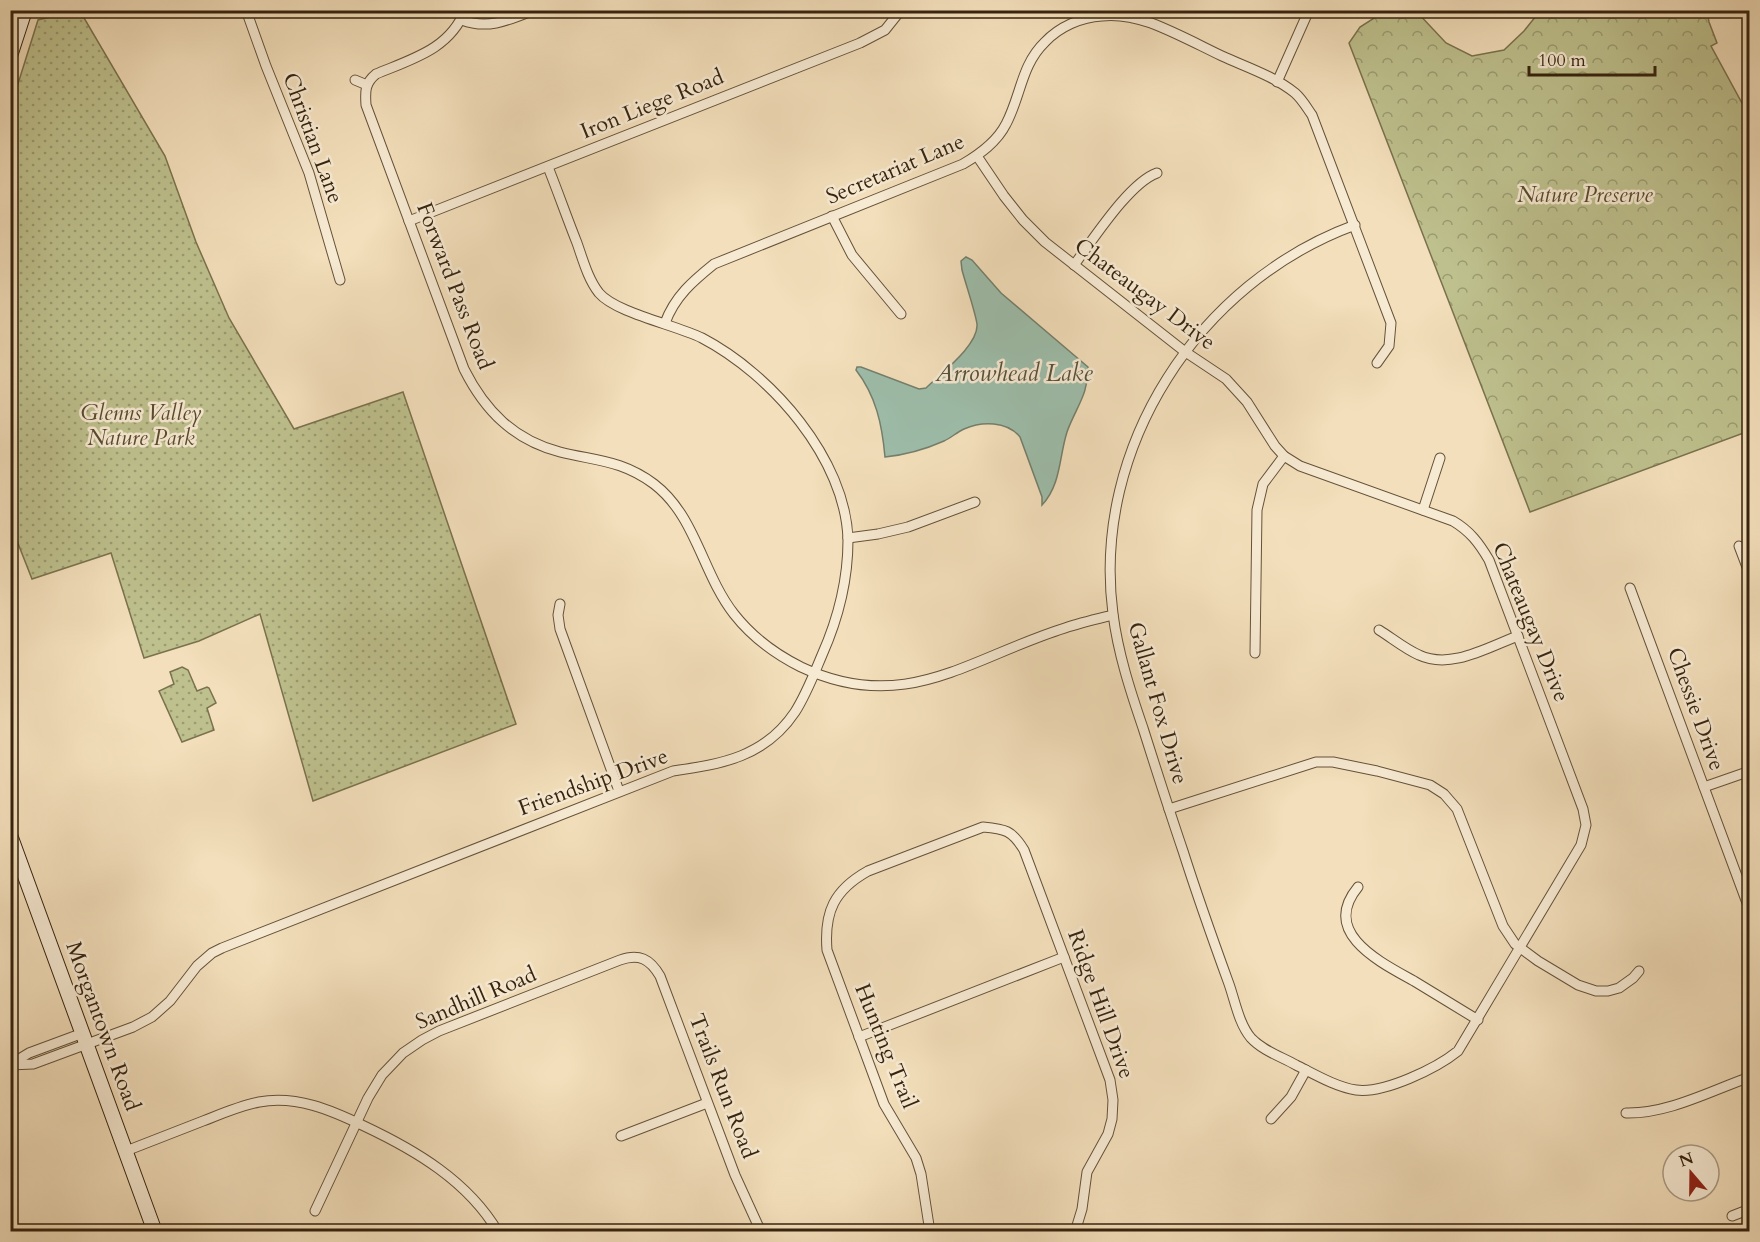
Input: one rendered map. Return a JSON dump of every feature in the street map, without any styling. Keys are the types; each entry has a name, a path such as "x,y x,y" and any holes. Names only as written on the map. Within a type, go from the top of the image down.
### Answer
{"main road":[{"path":"11,50 23,13"},
{"name":"Morgantown Road","path":"10,835 155,1232"}],"street":[{"name":"Christian Lane","path":"246,10 309,173 340,280"},
{"path":"355,80 367,85 376,74 438,47 455,30 464,15 485,26 501,23 534,10"},
{"name":"Iron Liege Road","path":"409,220 860,43 885,30 901,10"},
{"path":"1277,82 1309,10"},
{"name":"Secretariat Lane","path":"665,323 687,286 714,264 963,164 977,156 998,137 1007,123 1025,70 1035,52 1046,41 1058,31 1079,20 1102,15 1130,14 1277,82 1296,94 1312,115 1390,323 1389,346 1377,363"},
{"name":"Forward Pass Road","path":"367,85 366,105 464,369 486,406 505,424 531,441 560,452 618,464 655,485 675,504 686,520 712,580 734,613 767,646 787,660 814,673"},
{"name":"Chateaugay Drive","path":"977,156 1004,196 1045,242 1237,390 1284,456 1300,466 1453,521 1477,540 1489,560 1583,808 1586,825 1581,845 1458,1051 1441,1064 1380,1089 1356,1090 1306,1070"},
{"name":"Friendship Drive","path":"10,1065 33,1064 85,1039 134,1027 152,1017 170,1001 197,966 222,948 673,771 719,764 745,755 765,744 780,731 795,712 831,634 840,604 847,566 848,538 844,514 833,479 811,437 790,408 766,383 732,356 702,338 619,308 599,293 588,275 548,167"},
{"path":"1074,265 1131,192 1157,173"},
{"path":"832,216 852,255 901,315"},
{"name":"Gallant Fox Drive","path":"1306,1070 1261,1046 1244,1028 1124,672 1113,615 1112,545 1116,510 1132,450 1148,410 1184,351 1221,310 1260,277 1320,241 1355,225"},
{"path":"1255,653 1257,510 1263,484 1284,456"},
{"path":"1423,510 1440,458"},
{"path":"848,538 908,527 975,502"},
{"path":"1739,546 1749,575"},
{"name":"Chessie Drive","path":"1630,588 1749,911"},
{"path":"560,604 558,615 560,629 620,791"},
{"path":"814,673 859,685 894,686 921,682 951,673 1064,628 1113,615"},
{"path":"1379,630 1419,656 1441,660 1461,658 1518,636"},
{"path":"1169,809 1316,762 1333,762 1430,785 1444,794 1457,810 1503,926 1520,948 1578,985 1596,991 1619,988 1640,971"},
{"path":"1704,787 1749,771"},
{"name":"Ridge Hill Drive","path":"831,907 844,887 868,871 982,827 1005,831 1017,840 1024,850 1110,1080 1113,1100 1108,1134 1087,1172 1082,1209 1075,1232"},
{"path":"1358,887 1347,905 1346,924 1355,941 1372,957 1478,1020"},
{"name":"Hunting Trail","path":"831,907 825,930 827,950 884,1104 916,1158 921,1174 930,1232"},
{"name":"Sandhill Road","path":"315,1211 382,1075 403,1053 439,1031 627,957 645,958"},
{"path":"859,1037 1064,957"},
{"name":"Trails Run Road","path":"645,958 660,976 735,1175 761,1232"},
{"path":"1271,1119 1291,1097 1306,1070"},
{"path":"1626,1113 1659,1111 1749,1077"},
{"path":"126,1151 234,1109 260,1102 296,1101 319,1106 357,1122 431,1162 458,1184 479,1206 498,1232"},
{"path":"621,1136 708,1103"},
{"path":"1732,1216 1749,1209"}],"green space":[{"name":"Glenns Valley Nature Park","path":"80,11 165,156 196,242 229,318 294,429 403,392 516,724 313,801 260,614 199,641 144,658 111,553 32,579 10,523 11,106 38,20"},
{"name":"Nature Preserve","path":"1385,11 1416,11 1446,43 1472,56 1504,50 1524,31 1540,11 1707,11 1717,43 1711,46 1742,103 1749,105 1749,431 1530,512 1349,43 1360,27"},
{"path":"182,667 188,670 197,691 209,688 216,703 207,708 214,730 182,742 159,691 174,684 170,672"}],"water":[{"name":"Arrowhead Lake","path":"966,257 972,260 1001,293 1088,367 1086,385 1067,432 1053,489 1042,505 1042,497 1020,437 1001,425 971,426 930,447 885,457 877,411 869,390 856,370 857,367 861,367 919,389 926,388 958,359 972,341 977,324 962,270 961,261"}]}
